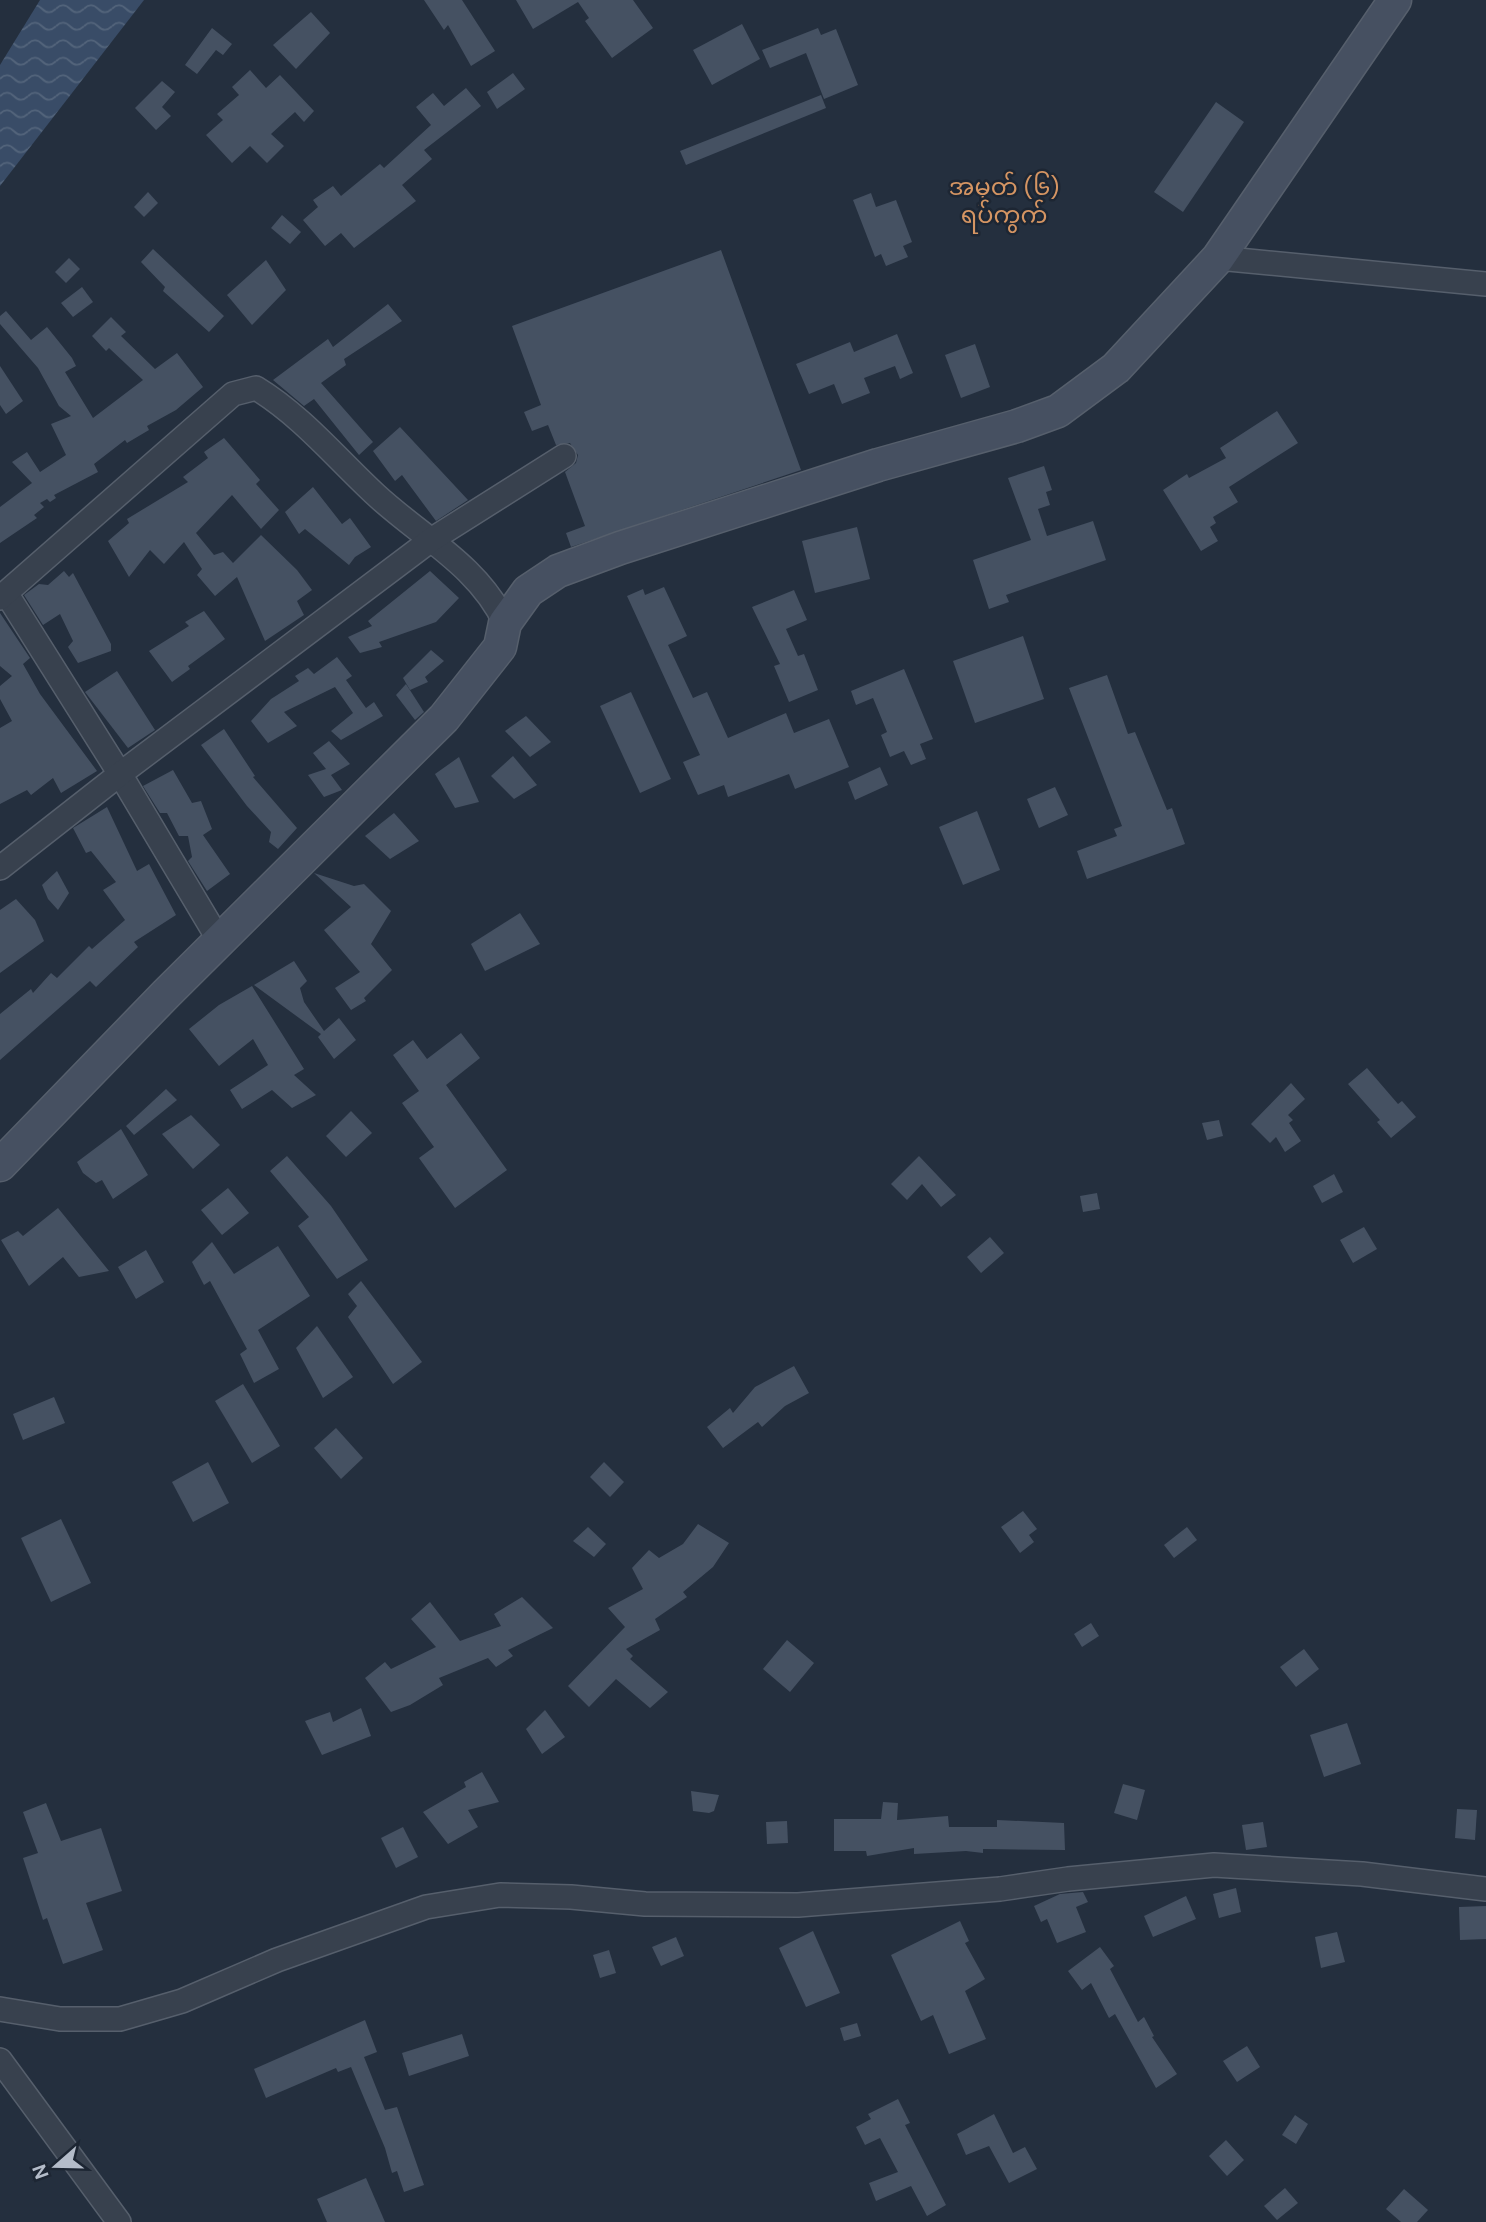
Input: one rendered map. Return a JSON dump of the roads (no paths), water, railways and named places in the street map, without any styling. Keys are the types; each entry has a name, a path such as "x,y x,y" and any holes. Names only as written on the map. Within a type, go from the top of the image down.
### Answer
{"street":[{"path":"0,1165 219,940 444,718 500,648 505,623 528,591 558,571 765,501 1017,426 1058,411 1116,368 1218,258 1395,0"},
{"path":"1218,258 1486,284"},
{"path":"219,940 120,774 3,596 233,394 256,388 282,405 378,497 431,540 494,598 505,623"},
{"path":"0,868 120,774 431,540 564,456"},
{"path":"0,2008 60,2019 120,2019 182,2001 277,1960 426,1907 500,1895 571,1897 645,1904 798,1905 1000,1889 1068,1879 1214,1865 1362,1874 1486,1889"},
{"path":"0,2060 119,2222"}],"water":[{"path":"40,0 144,0 0,186 0,65"}],"district":[{"name":"အမှတ် (၆) ရပ်ကွက်","path":"1004,201"}]}
